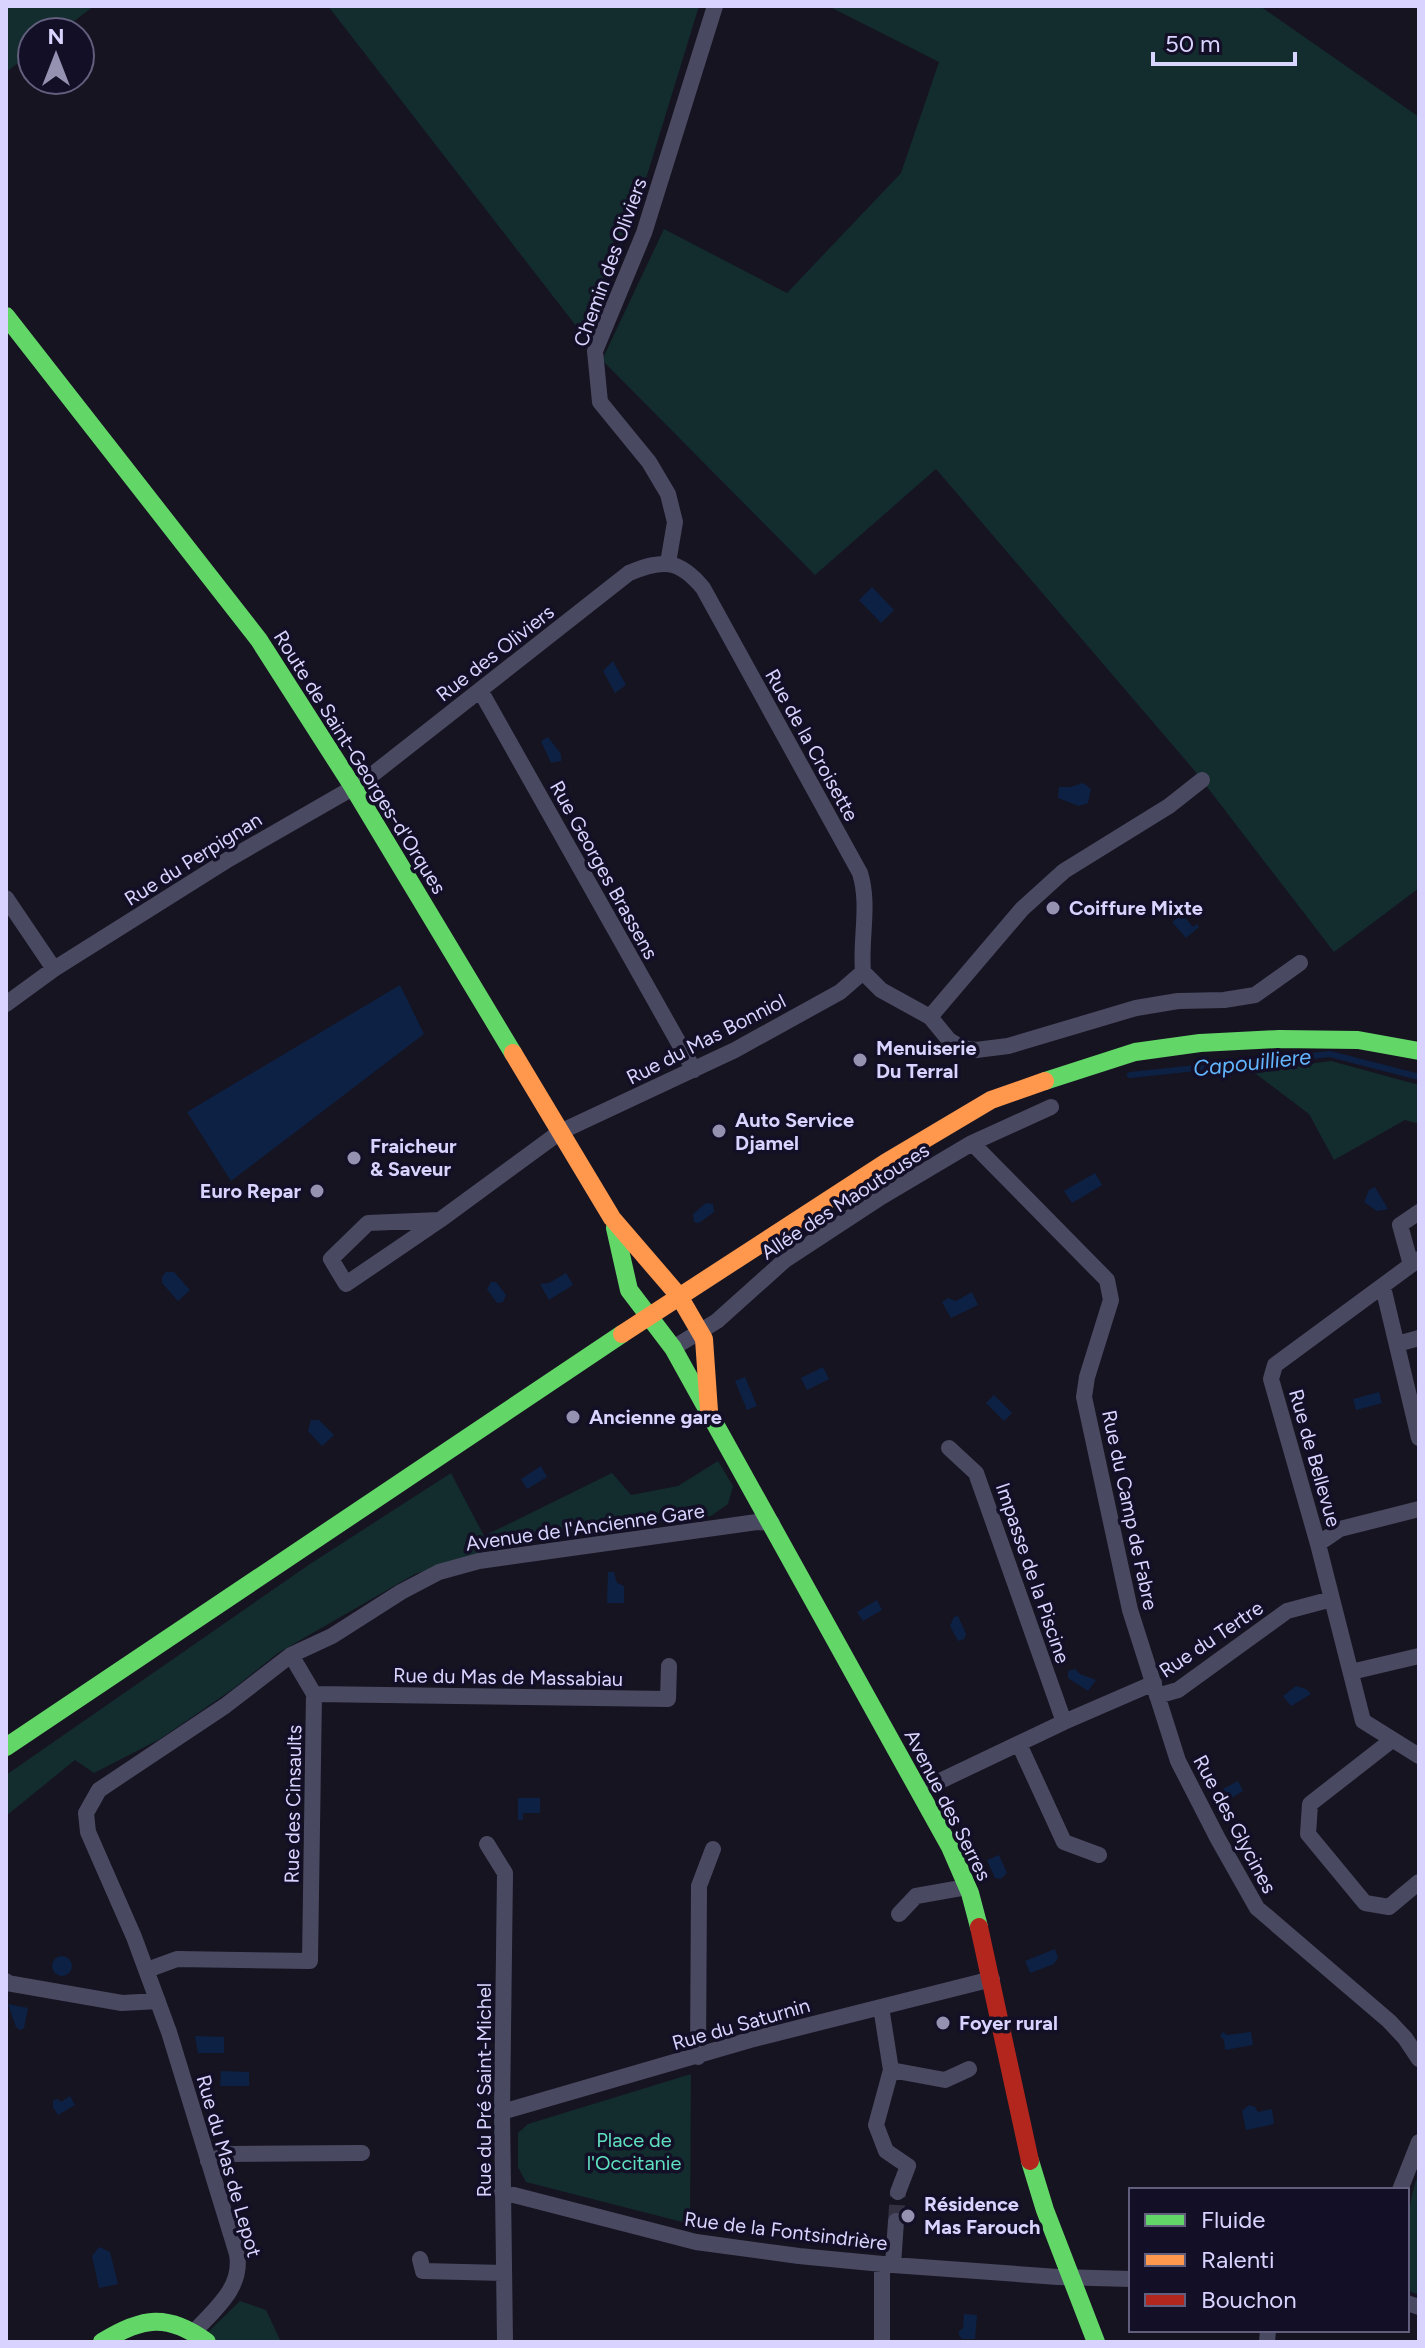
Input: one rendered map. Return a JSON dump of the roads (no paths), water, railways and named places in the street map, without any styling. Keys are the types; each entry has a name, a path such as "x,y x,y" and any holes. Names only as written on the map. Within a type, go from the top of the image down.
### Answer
{"street":[{"name":"Chemin des Oliviers","path":"668,563 675,522 668,494 649,462 600,402 595,351 644,233 715,6"},
{"name":"Route de Saint-Georges-d'Orques","path":"6,316 259,640 353,787 612,1218 679,1296"},
{"name":"Rue des Oliviers","path":"353,787 387,765 629,573 649,565 668,563"},
{"name":"Rue de la Croisette","path":"668,563 688,570 703,588 860,873 864,902 863,972"},
{"name":"Rue Georges Brassens","path":"480,690 694,1070"},
{"path":"930,1017 952,995 1022,909 1064,871 1169,806 1202,780"},
{"name":"Rue du Perpignan","path":"6,1004 54,969 229,859 353,787"},
{"path":"6,898 54,969"},
{"path":"863,972 881,990 930,1017 949,1040 962,1048 993,1049 1136,1008 1255,995 1300,963"},
{"name":"Rue du Mas Bonniol","path":"440,1220 368,1223 331,1259 346,1284 440,1220 560,1132 735,1050 840,992 863,972"},
{"path":"6,1747 679,1296 885,1163 991,1100 1135,1052 1200,1043 1279,1039 1358,1040 1419,1051"},
{"name":"Allée des Maoutouses","path":"673,1348 717,1321 785,1260 881,1197 972,1143 1051,1107"},
{"name":"Rue du Camp de Fabre","path":"972,1143 1107,1280 1111,1300 1087,1377 1084,1397 1130,1610 1156,1690"},
{"path":"1415,1262 1400,1225 1419,1212"},
{"name":"Route de Saint-Georges-d'Orques","path":"612,1218 629,1290 649,1317"},
{"name":"Rue de Bellevue","path":"1415,1262 1275,1365 1271,1379 1318,1544 1363,1721 1419,1756"},
{"path":"1383,1287 1419,1438"},
{"name":"Avenue des Serres","path":"679,1296 704,1339 709,1411"},
{"name":"Avenue des Serres","path":"649,1317 673,1348 709,1411 950,1847 975,1907 1032,2168 1096,2342"},
{"path":"1397,1344 1419,1338"},
{"name":"Impasse de la Piscine","path":"949,1448 976,1473 1064,1722"},
{"path":"1318,1544 1340,1529 1419,1509"},
{"name":"Avenue de l'Ancienne Gare","path":"92,1801 99,1790 117,1776 225,1706 291,1655 332,1636 418,1582 457,1566 675,1533 757,1522 772,1523"},
{"name":"Rue du Tertre","path":"1156,1690 1178,1690 1287,1611 1332,1599"},
{"path":"291,1655 314,1694"},
{"path":"1351,1672 1419,1656"},
{"name":"Rue du Mas de Massabiau","path":"314,1694 668,1699 669,1666"},
{"path":"919,1791 1064,1722 1156,1690"},
{"name":"Rue des Glycines","path":"1156,1690 1178,1761 1257,1908 1389,2021 1419,2059"},
{"name":"Rue des Cinsaults","path":"147,1970 177,1959 310,1961 314,1694"},
{"path":"1392,1740 1310,1804 1308,1834 1365,1903 1389,1907 1419,1882"},
{"path":"1019,1744 1064,1842 1099,1855"},
{"name":"Rue du Mas de Lepot","path":"92,1801 86,1813 88,1832 158,2001 240,2270 235,2284 201,2337"},
{"name":"Rue du Pré Saint-Michel","path":"487,1844 505,1873 502,2112 505,2342"},
{"path":"698,2057 699,1886 713,1849"},
{"path":"899,1914 916,1896 967,1887"},
{"name":"Rue du Saturnin","path":"502,2112 750,2040 992,1979"},
{"path":"6,1981 122,2003 158,2001"},
{"path":"881,2007 891,2070 876,2125 886,2151 908,2166 898,2192"},
{"path":"891,2070 945,2080 969,2069"},
{"path":"1401,2188 1419,2142"},
{"path":"208,2161 230,2154 362,2153"},
{"name":"Rue de la Fontsindrière","path":"502,2192 684,2240 799,2256 1129,2279"},
{"path":"882,2342 888,2264 896,2221"},
{"path":"420,2259 423,2271 504,2273"},
{"path":"102,2342 125,2327 152,2320 173,2321 201,2337"}],"water":[{"path":"872,587 894,610 881,623 859,600"},
{"path":"613,661 626,685 615,693 603,671"},
{"path":"548,737 561,754 561,761 551,763 541,741"},
{"path":"1083,783 1091,789 1088,803 1079,806 1058,798 1059,787"},
{"path":"1182,914 1193,927 1197,924 1199,927 1186,938 1172,922"},
{"path":"400,985 424,1034 231,1181 187,1112"},
{"path":"1095,1173 1102,1185 1072,1203 1064,1191"},
{"path":"1375,1187 1388,1209 1377,1211 1364,1202 1369,1190"},
{"path":"706,1203 713,1204 714,1212 699,1223 694,1222 693,1214"},
{"path":"166,1272 174,1272 190,1290 178,1301 162,1283"},
{"path":"566,1273 573,1285 549,1300 540,1284 549,1283"},
{"path":"491,1282 496,1282 506,1295 503,1302 497,1303 487,1289"},
{"path":"972,1292 978,1305 951,1318 942,1302 948,1298 956,1301"},
{"path":"823,1367 829,1379 807,1390 801,1378"},
{"path":"745,1377 757,1406 747,1410 735,1381"},
{"path":"1379,1392 1382,1403 1356,1410 1353,1399"},
{"path":"994,1395 1012,1413 1004,1421 986,1403"},
{"path":"311,1420 319,1420 334,1435 322,1446 308,1431"},
{"path":"541,1466 547,1477 527,1489 521,1479"},
{"path":"608,1572 614,1572 617,1583 624,1586 624,1603 607,1603"},
{"path":"877,1600 882,1610 863,1621 857,1612"},
{"path":"958,1616 966,1634 964,1639 958,1641 950,1626 954,1617"},
{"path":"1075,1669 1096,1680 1088,1691 1068,1678 1068,1671"},
{"path":"1296,1686 1311,1694 1291,1706 1283,1696"},
{"path":"1238,1781 1243,1791 1225,1802 1219,1791"},
{"path":"518,1798 540,1798 540,1813 523,1813 523,1820 518,1820"},
{"path":"999,1855 1007,1873 1001,1879 995,1878 987,1860"},
{"path":"1055,1949 1058,1958 1054,1964 1030,1973 1025,1961"},
{"path":"62,1956 69,1959 72,1966 69,1973 62,1976 55,1973 52,1966 55,1959"},
{"path":"8,2004 28,2008 24,2028 20,2030 16,2027"},
{"path":"1223,2032 1227,2035 1251,2032 1253,2045 1225,2050 1224,2040 1220,2036"},
{"path":"195,2036 224,2037 224,2053 198,2053"},
{"path":"221,2071 249,2072 249,2086 220,2086"},
{"path":"70,2096 75,2105 58,2115 53,2100 61,2102"},
{"path":"1249,2105 1258,2112 1272,2109 1274,2124 1246,2130 1242,2111"},
{"path":"99,2247 110,2252 118,2284 99,2288 92,2256"},
{"path":"964,2314 977,2315 975,2339 962,2339 959,2335"}],"waterway":[{"name":"Capouilliere","path":"1130,1075 1330,1054 1419,1077"}],"tunnel":[{"path":"896,2221 898,2192"}],"place":[{"name":"Coiffure Mixte","path":"1053,908"},
{"name":"Menuiserie Du Terral","path":"860,1060"},
{"name":"Auto Service Djamel","path":"719,1131"},
{"name":"Fraicheur & Saveur","path":"354,1158"},
{"name":"Euro Repar","path":"317,1191"},
{"name":"Ancienne gare","path":"573,1417"},
{"name":"Foyer rural","path":"943,2023"},
{"name":"Résidence Mas Farouch","path":"908,2216"}],"park label":[{"name":"Place de l'Occitanie","path":"634,2152"}]}
